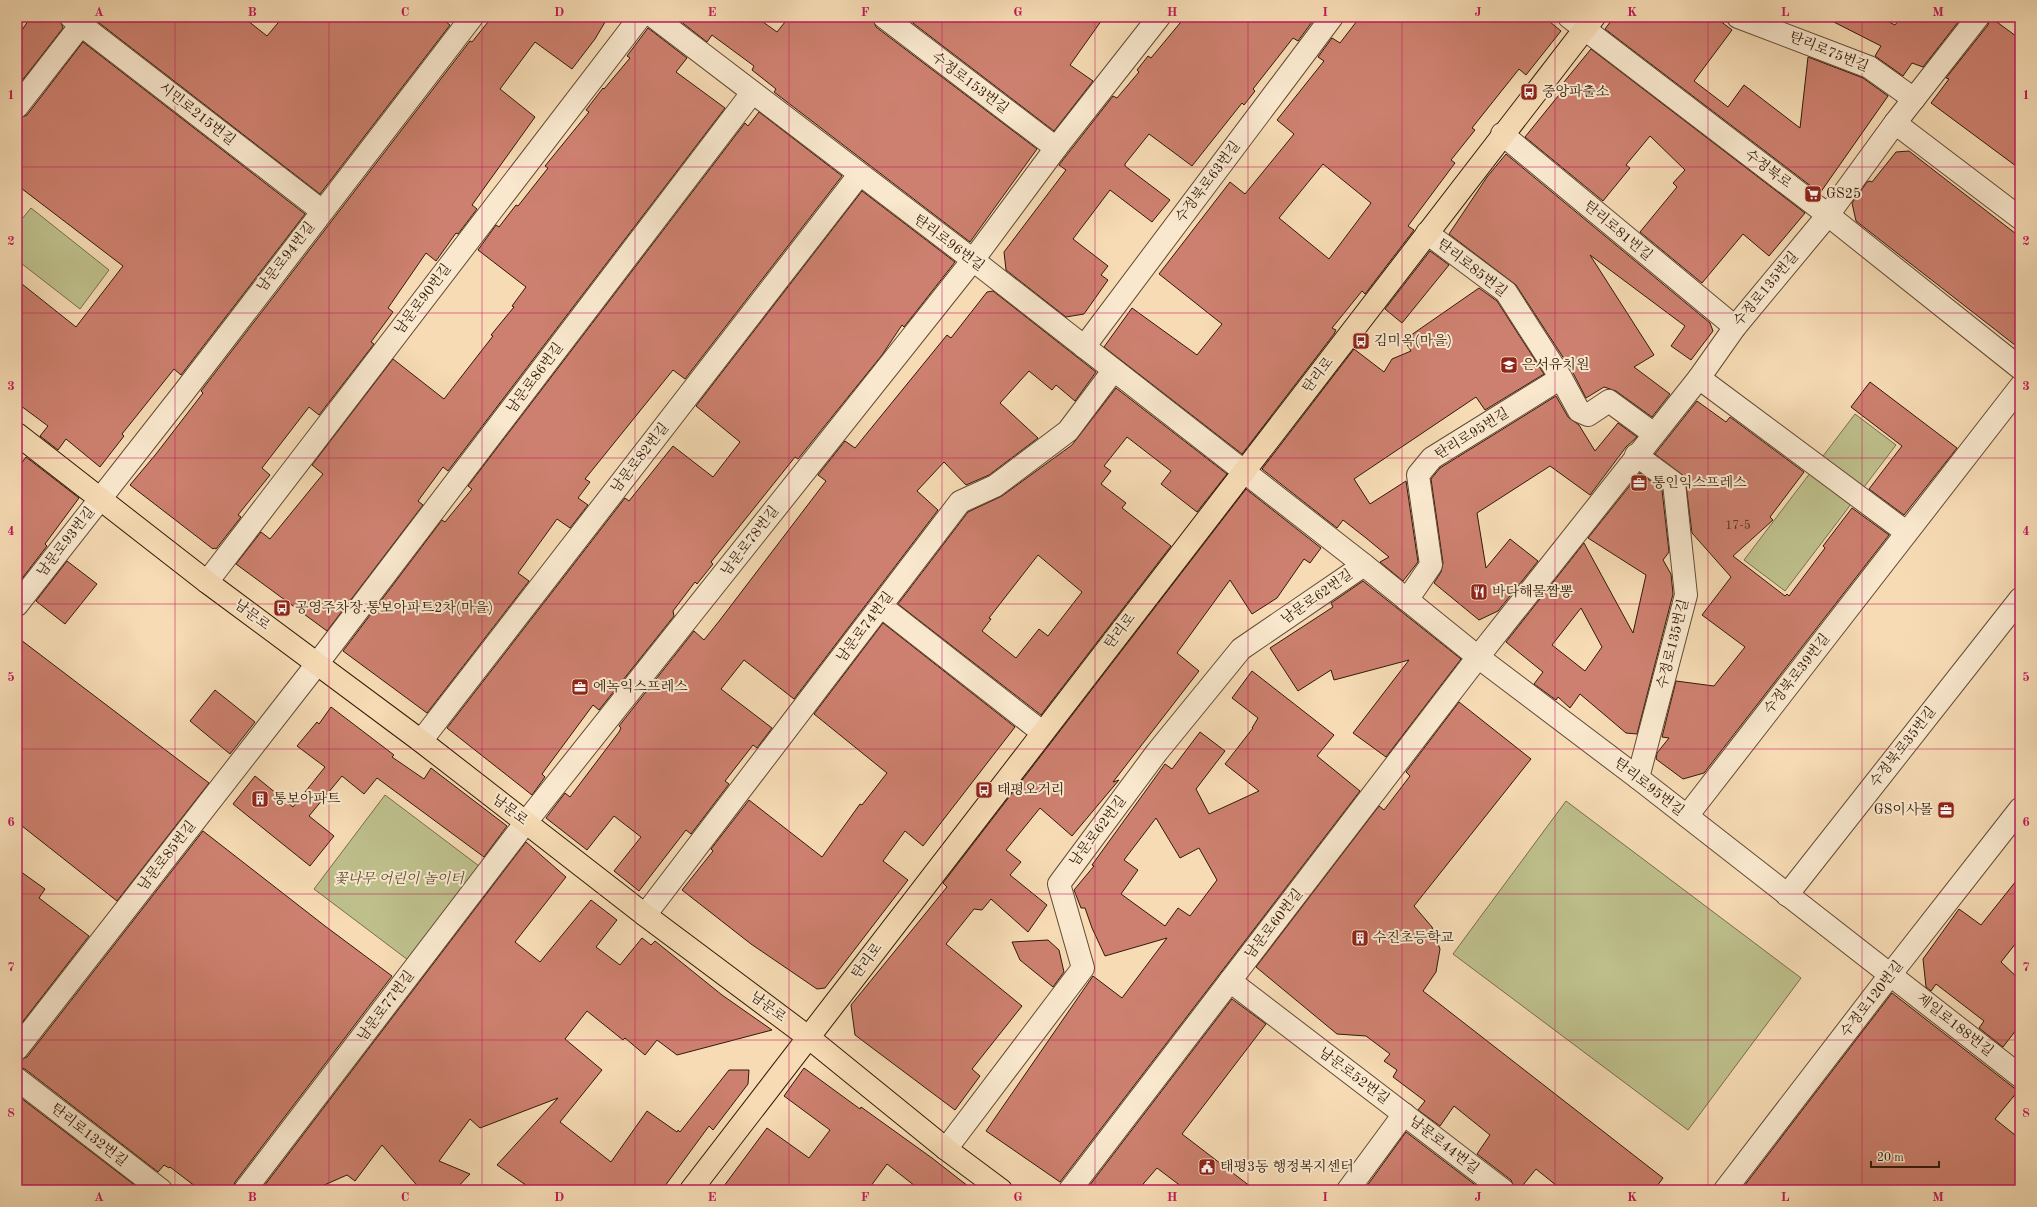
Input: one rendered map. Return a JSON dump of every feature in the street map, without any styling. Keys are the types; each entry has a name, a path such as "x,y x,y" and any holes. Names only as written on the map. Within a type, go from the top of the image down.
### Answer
{"main road":[{"name":"탄리로","path":"691,1190 1427,233 1502,134 1583,21"},
{"name":"남문로","path":"17,434 207,582 421,741 644,915 808,1037 946,1149 1001,1190"}],"street":[{"name":"남문로94번길","path":"100,498 184,392 472,17"},
{"name":"남문로90번길","path":"207,582 640,17"},
{"name":"탄리로96번길","path":"654,17 859,175 973,260 1084,346 1113,371 1243,471"},
{"name":"수정로153번길","path":"884,17 1056,148"},
{"name":"수정북로63번길","path":"1084,346 1332,17"},
{"name":"탄리로75번길","path":"1738,17 1869,67 1914,99"},
{"name":"수정로135번길","path":"1478,657 1636,455 1699,378 1734,327 1828,215 1895,123 1978,17"},
{"name":"시민로215번길","path":"80,19 322,211"},
{"path":"17,107 80,19"},
{"path":"973,260 1150,20"},
{"name":"수정북로","path":"1583,21 2020,368"},
{"name":"남문로86번길","path":"317,664 752,93"},
{"path":"1895,123 2020,218"},
{"name":"탄리로81번길","path":"1502,134 1734,327"},
{"name":"남문로82번길","path":"421,741 859,175"},
{"name":"탄리로85번길","path":"1427,233 1506,292 1561,378 1580,411 1588,416 1609,401 1654,434"},
{"name":"남문로78번길","path":"526,822 973,260"},
{"name":"남문로74번길","path":"644,915 960,502 995,486 1068,431 1113,371"},
{"name":"탄리로95번길","path":"1407,600 1431,565 1418,475 1432,458 1561,378"},
{"path":"1699,378 1906,532"},
{"name":"수정북로39번길","path":"1687,816 2020,387"},
{"name":"수정로135번길","path":"1636,455 1674,483 1686,595 1638,778"},
{"name":"탄리로95번길","path":"1243,471 1364,565 1478,657 1638,778 1890,975"},
{"name":"남문로93번길","path":"17,605 100,498"},
{"name":"남문로62번길","path":"946,1149 1083,968 1059,884 1157,752 1241,649 1364,565"},
{"name":"수정북로35번길","path":"1787,895 2020,599"},
{"path":"881,606 1042,732"},
{"name":"남문로60번길","path":"1070,1190 1478,657"},
{"name":"남문로85번길","path":"17,1049 317,664"},
{"name":"수정로120번길","path":"1725,1190 2020,808"},
{"name":"남문로77번길","path":"245,1190 526,822"},
{"name":"제일로188번길","path":"1890,975 2020,1076"},
{"name":"남문로52번길","path":"1230,981 1404,1114 1348,1190"},
{"name":"탄리로132번길","path":"17,1079 161,1190"},
{"name":"남문로44번길","path":"1404,1114 1503,1190"}],"green space":[{"path":"31,208 109,270 80,309 17,260 17,225"},
{"path":"1855,414 1896,445 1785,591 1744,560"},
{"name":"꽃나무 어린이 놀이터","path":"385,795 483,869 412,963 314,889"},
{"path":"1566,801 1801,978 1688,1130 1453,954"}],"building":[{"path":"31,17 59,17 63,28 17,87 17,37"},
{"path":"99,17 243,17 267,36 283,17 440,17 450,25 320,194 98,22"},
{"path":"492,17 608,17 595,39 572,69 535,42 500,89 535,117 472,205 477,209 458,234 456,233 436,261 426,253 388,308 393,312 371,342 374,344 319,415 309,407 262,468 270,475 238,515 241,517 216,549 213,549 130,485 203,393 201,391 470,41 472,42"},
{"path":"675,17 756,17 777,32 789,17 872,17 876,27 1037,149 970,242 774,92 776,89 752,70 754,66 712,35 707,42"},
{"path":"905,17 1104,17 1070,65 1093,81 1054,131"},
{"path":"1185,17 1305,17 1312,22 1298,41 1293,38 1253,89 1255,91 1244,105 1242,103 1192,166 1149,134 1125,166 1170,200 1152,222 1110,190 1073,239 1108,266 1101,275 1108,280 1084,314 1066,317 1006,270 1004,252 1066,170 1059,165 1113,96 1117,98 1139,72 1137,70 1148,56 1151,58"},
{"path":"1360,17 1544,17 1561,31 1526,75 1519,69 1472,128 1475,130 1451,160 1455,163 1408,226 1414,230 1365,294 1362,291 1332,328 1336,330 1334,334 1242,454 1104,347 1132,308 1197,355 1222,324 1159,274 1230,182 1245,194 1294,134 1277,120 1324,61 1318,57 1332,38 1340,43","holes":["1323,164 1371,203 1329,259 1279,218"]},
{"path":"1614,17 1715,17 1732,30 1694,81 1728,107 1744,85 1800,128 1808,57 1863,78 1888,96 1820,193 1605,29"},
{"path":"1824,17 1879,17 1895,25 1901,17 1962,17 1923,67 1912,63 1903,76 1875,56 1881,46"},
{"path":"1990,17 2020,39 2020,169 1931,103 1949,79 1946,78 1988,25"},
{"path":"648,28 687,58 676,72 725,108 448,471 443,467 418,501 423,505 327,631 236,564 261,532 270,539 323,474 312,465 393,359 444,399 493,336 491,335 514,307 512,306 526,287 478,250 496,225 499,227 548,168 545,166 589,112 586,110 603,88 604,89 630,58 627,56"},
{"path":"83,42 305,214 181,375 174,369 122,434 124,436 100,467 66,439 58,450 40,436 48,426 17,403 17,280 76,327 123,266 17,185 17,119 27,115"},
{"path":"1591,49 1805,213 1769,256 1743,234 1702,283 1640,232 1677,187 1673,183 1685,170 1650,136 1626,165 1630,168 1603,201 1525,137 1567,85 1564,82"},
{"path":"759,112 842,176 685,379 673,370 585,479 590,482 578,498 588,505 570,528 557,519 518,573 529,581 427,713 343,651 442,520 445,522 472,489 468,486 745,123 748,126"},
{"path":"1909,151 2020,237 2020,349 1856,221 1852,203 1867,182 1872,182 1896,152"},
{"path":"1506,154 1710,323 1713,331 1691,360 1671,346 1685,326 1590,255 1654,355 1634,367 1670,394 1652,417 1616,391 1604,387 1586,398 1572,371 1516,285 1449,234 1487,177"},
{"path":"862,191 955,262 904,327 902,325 882,355 798,459 795,457 711,562 713,564 697,584 695,582 673,611 674,616 599,710 593,705 542,774 545,777 532,795 447,728 625,498 629,501 673,446 713,477 740,442 696,406"},
{"path":"1430,251 1449,265 1402,323 1385,309"},
{"path":"1479,288 1497,301 1544,374 1485,410 1476,397 1354,479 1370,504 1406,481 1418,562 1403,581 1380,562 1389,557 1366,538 1343,520 1337,528 1262,469 1354,349 1384,372 1392,359 1411,351 1404,340"},
{"path":"993,291 1096,372 1075,401 1056,385 1052,390 1029,371 1000,403 1038,438 989,475 966,485 944,462 917,491 938,510 794,699 744,660 721,689 772,728 757,748 753,745 725,781 729,784 691,834 686,830 639,891 614,871 641,837 614,816 587,850 546,818 565,793 570,797 619,732 621,728 619,726 694,631 704,640 720,620 826,481 818,475 845,441 855,448 947,335 951,338 987,292"},
{"path":"1870,382 1957,448 1904,515 1869,489 1902,446 1851,407"},
{"path":"1116,388 1227,474 1197,512 1161,484 1171,471 1127,437 1104,466 1111,471 1101,484 1126,503 1122,508 1171,546 1041,715 898,604 968,512 1002,496 1072,445","holes":["1038,555 1082,592 1048,636 1039,629 1016,658 982,631 991,619 989,618"]},
{"path":"1556,396 1568,417 1579,425 1595,451 1618,423 1637,437 1626,447 1590,495 1550,466 1477,513 1486,568 1510,539 1538,561 1498,611 1479,620 1434,583 1441,572 1443,563 1431,479 1440,468"},
{"path":"1697,401 1726,422 1730,417 1804,472 1770,517 1773,520 1733,556 1785,596 1787,594 1789,596 1825,548 1823,546 1852,508 1889,535 1704,773 1683,779 1656,759 1657,753 1669,738 1662,737 1676,681 1714,686 1745,647 1702,615 1731,577 1692,533 1685,477 1655,454"},
{"path":"26,457 79,498 45,544 47,546 17,585 17,469"},
{"path":"1640,473 1662,490 1669,552 1663,560 1671,574 1673,594 1637,734 1626,733 1580,694 1570,708 1558,697 1556,700 1534,684 1543,672 1506,642 1584,543 1633,633 1646,575 1588,538","holes":["1581,608 1602,647 1585,671 1552,645"]},
{"path":"1246,489 1321,548 1310,563 1304,559 1277,598 1252,614 1230,580 1177,653 1199,671 1113,782 1119,780 1072,836 1040,808 1006,850 1021,862 1010,875 1047,905 1028,932 991,899 982,910 974,909 946,944 1022,1006 972,1069 980,1076 955,1110 855,1035 851,1005 947,887 943,883"},
{"path":"67,561 97,584 65,624 36,601"},
{"path":"1363,581 1461,659 1386,757 1353,733 1409,660 1334,680 1331,670 1298,691 1270,648 1333,607 1331,603"},
{"path":"883,623 1015,727 923,846 905,831 883,861 908,880 825,988 817,989 751,944 682,890 713,851 711,849 749,800 822,857 860,804 862,805 887,773 814,714"},
{"path":"17,637 209,783 117,901 17,822"},
{"path":"1252,671 1334,735 1317,756 1360,791 1060,1182 986,1131 1093,976 1122,998 1167,938 1105,956 1092,928 1085,908 1081,908 1074,890 1094,866 1092,865 1165,764 1172,769 1200,732 1225,751 1196,789 1209,814 1259,791 1225,764 1253,728 1258,718 1232,698","holes":["1156,818 1180,858 1199,848 1217,880 1190,916 1178,908 1165,926 1121,894 1138,870 1124,860"]},
{"path":"215,690 255,722 230,754 190,721"},
{"name":"수진초등학교","path":"1459,702 1531,759 1414,906 1432,927 1440,949 1436,972 1423,991 1663,1178 1654,1190 1562,1190 1536,1169 1519,1190 1515,1190 1511,1180 1477,1154 1490,1135 1454,1106 1440,1126 1418,1110 1425,1101 1393,1077 1397,1070 1384,1061 1390,1054 1366,1036 1337,1034 1256,967 1379,806 1384,810 1410,776 1406,772"},
{"path":"331,707 394,755 392,757 424,779 431,768 507,826 484,857 377,778 364,794 342,776 309,816 334,836 310,866 233,804 255,776 293,807 325,767 297,746 317,722 319,724"},
{"path":"203,831 392,976 235,1182 233,1190 200,1190 170,1167 169,1168 164,1165 158,1172 25,1069 17,1067 17,1061 27,1057"},
{"path":"526,842 566,877 515,942 540,962 591,900 617,920 596,947 620,965 642,938 651,945 655,941 722,995 772,1030 677,1055 657,1040 645,1055 625,1038 623,1040 587,1011 565,1039 602,1070 560,1122 611,1162 647,1111 677,1132 678,1130 680,1132 729,1070 749,1070 748,1084 713,1130 709,1126 662,1190 533,1190 497,1165 558,1098 480,1128 470,1119 439,1161 470,1174 455,1190 421,1190 382,1145 355,1181 347,1175 313,1190 261,1190"},
{"path":"17,869 45,889 39,898 89,936 17,1029"},
{"path":"2020,876 2020,938 2001,962 2020,980 2020,1025 2003,1047 1979,1028 1984,1021 1936,984 1931,991 1926,987 1923,959 1959,909 1981,925"},
{"path":"1048,940 1059,950 1064,972 1053,987 1020,960 1012,942"},
{"path":"1892,993 2018,1091 1995,1119 2020,1139 2020,1190 1741,1190"},
{"path":"1232,999 1266,1024 1182,1134 1255,1190 1186,1190 1157,1168 1138,1190 1086,1190"},
{"path":"804,1068 860,1109 861,1107 932,1158 973,1190 920,1190 887,1164 868,1190 721,1190 767,1128 809,1158 830,1130 784,1096"},
{"path":"17,1095 141,1190 17,1190"},
{"path":"1406,1132 1482,1190 1364,1190"}],"place":[{"name":"중앙파출소","path":"1529,92"},
{"name":"GS25","path":"1813,194"},
{"name":"김미옥(마을)","path":"1361,341"},
{"name":"은서유치원","path":"1509,365"},
{"name":"통인익스프레스","path":"1639,483"},
{"name":"바다해물짬뽕","path":"1479,592"},
{"name":"공영주차장.통보아파트2차(마을)","path":"282,608"},
{"name":"에녹익스프레스","path":"580,687"},
{"name":"태평오거리","path":"984,790"},
{"name":"통보아파트","path":"260,799"},
{"name":"GS이사몰","path":"1946,810"},
{"name":"수진초등학교","path":"1360,938"},
{"name":"태평3동 행정복지센터","path":"1207,1167"}]}
